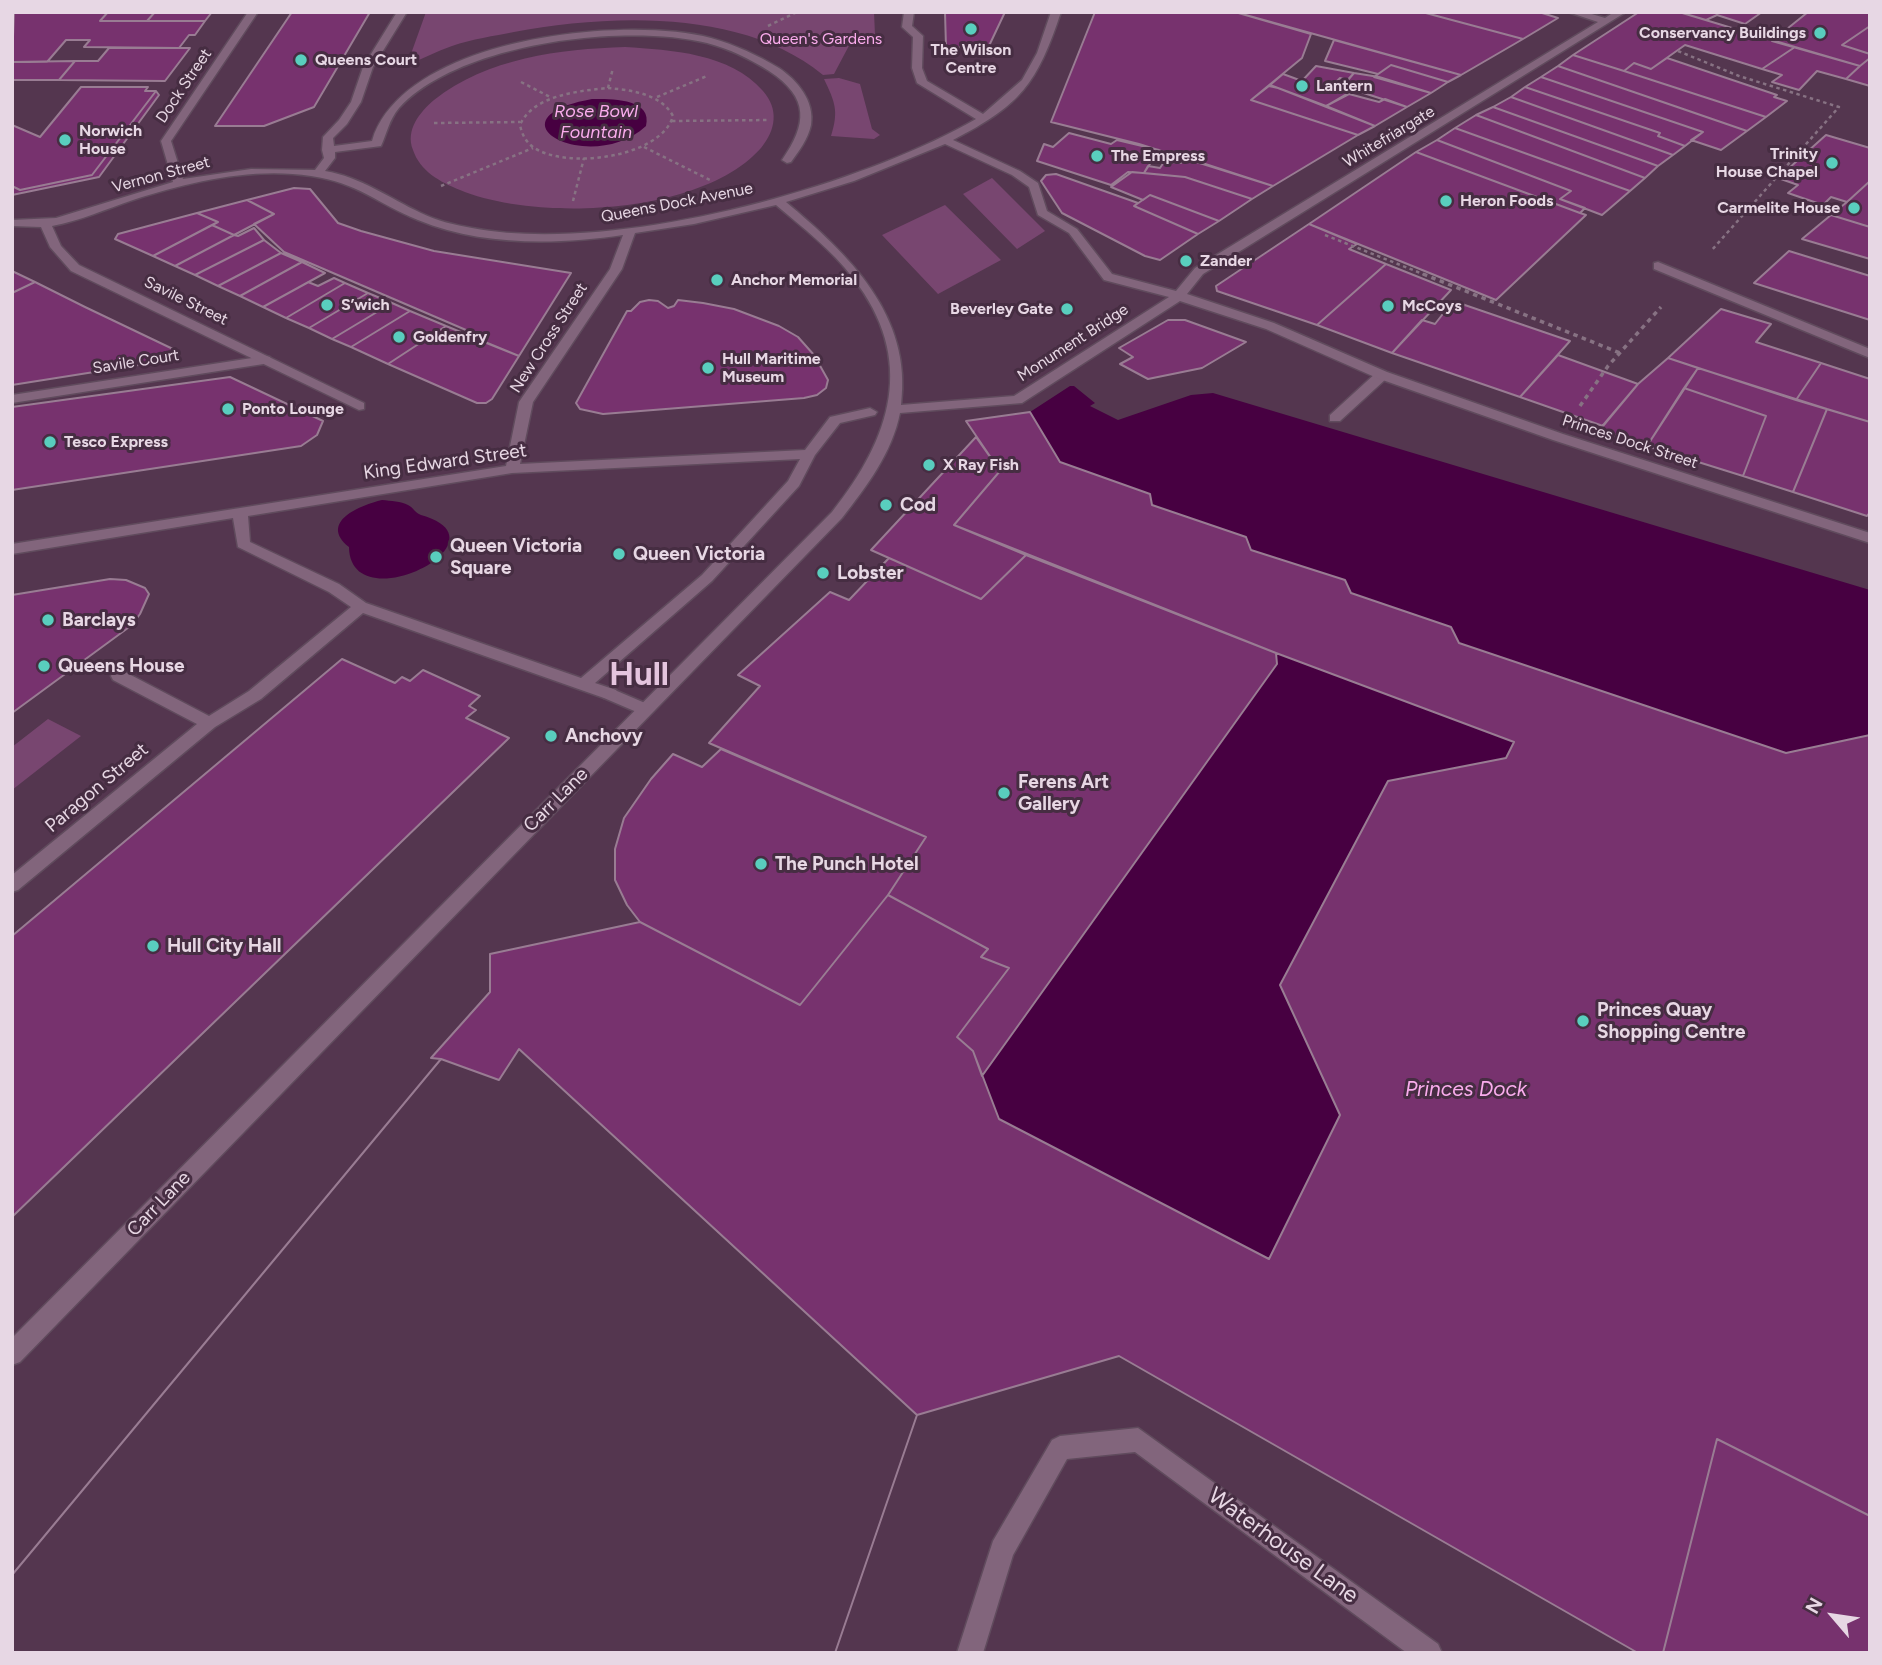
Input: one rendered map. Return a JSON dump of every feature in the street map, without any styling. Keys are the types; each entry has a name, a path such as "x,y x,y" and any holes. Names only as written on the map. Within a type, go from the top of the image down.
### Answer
{"street":[{"name":"Dock Street","path":"179,183 166,141 253,12"},
{"path":"317,174 330,158 327,150 328,137 343,122 356,102 368,67 402,12"},
{"path":"909,12 907,27 918,36 917,68 922,83 982,118"},
{"name":"Queens Dock Avenue","path":"370,190 423,218 463,230 540,238 630,231 777,200 883,169 945,140 982,118 1020,90 1035,68 1056,12"},
{"path":"1573,12 1607,21"},
{"name":"Whitefriargate","path":"1180,296 1199,271 1621,12"},
{"path":"327,150 377,144 384,123 397,104 418,87 475,58 547,40 623,33 695,39 754,57 777,70 794,85 804,102 807,121 801,140 787,160"},
{"name":"Princes Dock Street","path":"945,140 1016,173 1034,185 1042,213 1073,231 1108,277 1180,296 1270,326 1382,375 1558,437 1870,538"},
{"name":"Vernon Street","path":"45,223 75,217 179,183 227,174 271,171 317,174 346,179 370,190"},
{"name":"Carr Lane","path":"12,1354 837,515 864,484 881,454 895,409 898,389 891,343 876,303 836,253 777,200"},
{"path":"12,223 45,223"},
{"name":"Savile Street","path":"45,223 56,247 75,268 359,406"},
{"name":"New Cross Street","path":"512,469 526,402 616,269 630,231"},
{"path":"1658,266 1688,276 1870,354"},
{"name":"Monument Bridge","path":"895,409 1017,400 1180,296"},
{"name":"Savile Court","path":"12,399 265,360"},
{"path":"1335,418 1382,375"},
{"path":"584,684 707,578 794,483 809,454 835,420 870,412"},
{"name":"King Edward Street","path":"12,549 512,469 809,454"},
{"path":"240,512 243,544 334,588 361,607 584,684 646,709"},
{"name":"Paragon Street","path":"12,885 209,723 255,695 361,607"},
{"path":"119,676 209,723"},
{"name":"Waterhouse Lane","path":"970,1653 1002,1550 1060,1448 1138,1440 1429,1653"}],"path":[{"path":"1558,437 1620,353 1839,107 1739,76 1678,51"},
{"path":"608,88 642,92 656,97 671,112 672,121 667,130 644,147 626,153 584,158 565,157 534,147 524,140 520,122 526,113 551,98 578,90 608,88"},
{"path":"672,121 807,121"},
{"path":"384,123 520,122"},
{"path":"450,192 438,187 534,147"},
{"path":"644,147 722,187"},
{"path":"570,209 584,158"},
{"path":"1285,219 1620,353"}],"shaded area":[{"path":"12,12 1870,12 1870,1653 12,1653"}],"green space":[{"name":"Queen's Gardens","path":"426,12 874,12 875,35 864,40 852,40 834,74 823,75 791,53 755,38 716,28 633,20 552,26 483,38 446,48 407,65"},
{"path":"625,47 699,56 717,61 749,78 763,91 772,105 774,120 766,141 734,170 700,187 660,199 617,206 574,208 531,206 493,200 460,190 432,175 416,157 411,135 419,116 434,100 477,74 525,58 575,50"},
{"path":"839,78 860,84 872,129 880,135 874,139 831,136 835,107 824,79"},
{"path":"992,178 1045,231 1017,249 963,194"},
{"path":"945,205 1001,260 938,294 882,235"},
{"path":"48,719 81,736 12,790 12,747"}],"water":[{"name":"Rose Bowl Fountain","path":"592,99 619,100 637,105 646,117 646,126 623,140 599,146 576,145 557,139 546,130 547,119 561,108"},
{"name":"Princes Dock","path":"1074,386 1095,403 1090,406 1118,420 1191,395 1213,393 1870,590 1870,1653 1638,1653 1119,1356 877,1223 1277,664 1276,653 978,535 1054,452 1030,412"},
{"path":"382,500 410,506 419,514 445,527 449,542 439,557 420,569 397,577 374,578 356,569 349,547 338,530 340,522 354,510"}],"building":[{"path":"14,12 108,12 100,21 205,21 195,35 189,35 179,48 84,47 90,40 66,40 47,62 12,62"},
{"path":"108,12 155,12 147,21 100,21"},
{"path":"155,12 212,12 205,21 147,21"},
{"name":"Queens Court","path":"292,12 370,12 314,107 264,126 215,126"},
{"name":"The Wilson Centre","path":"945,12 1005,12 988,48 946,47"},
{"path":"1095,12 1235,12 1311,34 1302,58 1251,100 1358,135 1273,186 1139,144 1051,122"},
{"path":"1235,12 1422,12 1523,39 1461,75"},
{"path":"1422,12 1539,12 1558,18 1523,39"},
{"path":"1639,12 1679,12 1795,47 1762,69 1685,45 1651,69 1634,63 1624,71 1573,55"},
{"path":"1679,12 1762,12 1745,24 1717,15 1706,20"},
{"name":"Conservancy Buildings","path":"1808,12 1870,12 1870,26 1842,45 1870,54 1870,58 1860,66 1772,41"},
{"path":"1870,26 1870,54 1842,45"},
{"path":"1334,40 1461,75 1448,82 1391,65 1378,74 1325,61"},
{"path":"1795,47 1860,66 1846,79 1817,71 1799,90 1772,82 1782,75 1762,69"},
{"path":"109,48 190,48 165,81 59,80 75,61 98,61"},
{"path":"1573,55 1766,117 1747,131 1558,66"},
{"path":"1667,58 1777,95 1774,97 1787,101 1766,117 1624,71 1634,63 1651,69"},
{"path":"1870,58 1870,86 1846,79 1860,66"},
{"path":"75,61 59,80 12,80 12,62"},
{"path":"1391,65 1448,82 1431,93 1374,77"},
{"name":"Lantern","path":"1316,66 1354,73 1348,80 1340,78 1332,86 1350,92 1326,106 1270,85 1283,74 1302,81"},
{"path":"1558,66 1747,131 1721,150 1691,140 1703,132 1541,77"},
{"path":"1354,73 1379,77 1431,93 1407,107 1342,86"},
{"path":"1541,77 1703,132 1685,146 1658,136 1660,133 1525,87"},
{"path":"1269,86 1375,126 1358,135 1251,100"},
{"name":"Norwich House","path":"81,87 148,87 145,91 156,91 92,175 20,190 12,186 12,125 40,137"},
{"path":"1525,87 1660,133 1658,136 1685,146 1673,155 1511,97"},
{"path":"156,91 159,95 99,177 12,195 12,186 20,190 92,175"},
{"path":"1349,94 1379,102 1385,99 1407,107 1375,126 1326,106"},
{"path":"1511,97 1673,155 1658,166 1493,107"},
{"path":"1493,107 1658,166 1645,178 1476,115"},
{"path":"1476,115 1645,178 1630,191 1455,128"},
{"path":"1455,128 1630,191 1602,215 1560,199 1571,191 1437,140"},
{"name":"The Empress","path":"1069,133 1111,144 1117,140 1159,150 1144,173 1128,172 1111,185 1037,161 1044,144 1053,147"},
{"name":"Trinity House Chapel","path":"1826,135 1870,148 1870,181 1847,202 1831,197 1823,205 1788,193 1798,185 1778,178"},
{"path":"1437,140 1571,191 1560,199 1585,208 1580,213 1416,152"},
{"path":"1416,152 1586,215 1496,300 1309,224"},
{"path":"1183,160 1193,160 1273,186 1252,199 1185,177 1144,173 1148,166 1160,168 1164,162 1181,163"},
{"path":"1132,172 1185,177 1252,199 1219,221 1150,195 1143,200 1111,187"},
{"path":"1056,174 1138,203 1134,206 1198,234 1160,260 1145,256 1062,213 1041,181 1046,175"},
{"name":"Carmelite House","path":"1870,181 1870,227 1831,215 1847,202"},
{"path":"294,188 310,189 338,223 361,231 434,251 571,273 519,356 469,336 473,333 284,252 254,224 274,214 247,200"},
{"path":"1150,195 1219,221 1198,234 1134,206"},
{"path":"247,200 274,214 234,235 212,225 218,222 197,213"},
{"path":"197,213 218,222 153,256 115,239 118,234"},
{"path":"1831,215 1870,227 1870,259 1802,239"},
{"path":"1309,224 1357,244 1349,249 1386,264 1317,325 1217,291 1216,286"},
{"path":"212,225 234,235 175,266 153,256"},
{"path":"254,228 264,240 195,275 175,266 234,235 238,236"},
{"path":"264,240 281,253 218,286 195,275"},
{"path":"1789,251 1870,276 1870,320 1754,283"},
{"path":"281,253 302,262 240,296 218,286"},
{"path":"302,262 325,273 263,307 240,296"},
{"name":"McCoys","path":"1386,264 1451,290 1392,353 1317,325"},
{"path":"12,271 35,282 12,293"},
{"path":"334,278 345,283 286,318 263,307 308,282 318,286"},
{"path":"35,282 175,350 151,363 12,385 12,293"},
{"name":"S’wich","path":"345,283 368,293 309,328 286,318"},
{"path":"368,293 392,303 332,339 309,328"},
{"name":"Hull Maritime Museum","path":"678,300 734,309 779,326 798,337 814,355 828,380 826,388 817,395 804,398 603,414 580,409 576,403 627,311 631,311 640,302 658,301 668,308 674,306"},
{"path":"1453,301 1570,341 1520,397 1392,353 1422,320 1435,324"},
{"path":"392,303 410,311 351,347 332,339"},
{"path":"1721,309 1771,324 1756,342 1821,363 1796,400 1668,358"},
{"name":"Goldenfry","path":"410,311 446,326 388,364 351,347"},
{"path":"1168,320 1185,320 1246,342 1202,368 1148,379 1120,364 1133,357 1119,348"},
{"path":"446,326 519,356 492,399 486,403 477,403 388,364"},
{"path":"1558,355 1638,384 1603,426 1520,397"},
{"path":"1668,358 1698,368 1647,446 1599,430 1638,384"},
{"path":"1821,363 1870,379 1870,422 1796,400"},
{"path":"1698,368 1827,409 1793,492 1743,476 1766,416 1684,388"},
{"path":"230,377 323,421 317,435 301,446 12,490 12,407"},
{"path":"1684,388 1766,416 1743,476 1647,446"},
{"path":"1827,409 1870,422 1870,512 1867,516 1793,492"},
{"name":"Princes Quay Shopping Centre","path":"1030,412 1060,462 1150,494 1152,505 1246,537 1251,550 1345,580 1351,593 1451,627 1459,643 1786,753 1870,735 1870,1516 1717,1439 1663,1653 1638,1653 1119,1356 917,1415 835,1653 12,1653 12,1575 441,1059 431,1058 490,992 490,954 640,922 800,1005 888,895 988,949 981,957 1009,968 957,1037 973,1051 999,1119 1269,1259 1340,1115 1280,985 1388,781 1506,758 1514,742 1276,653 954,525 1000,471 966,421"},
{"path":"976,437 1000,471 954,525 1026,555 981,599 871,550"},
{"name":"Ferens Art Gallery","path":"1026,555 1276,653 1277,664 982,1076 973,1051 957,1037 1009,968 981,957 988,949 888,895 926,837 709,743 760,686 738,675 830,592 849,600 889,558 981,599"},
{"name":"Queens House","path":"110,579 126,580 145,588 149,594 132,625 12,713 12,595"},
{"name":"Hull City Hall","path":"342,659 395,683 402,677 410,681 423,670 480,696 469,706 476,710 466,718 509,738 12,1217 12,936"},
{"name":"The Punch Hotel","path":"721,749 926,837 888,895 800,1005 640,922 627,905 615,880 615,849 624,818 651,779 673,754 702,767"},
{"path":"519,1049 917,1415 835,1653 12,1653 12,1575 441,1059 499,1080"},
{"path":"1717,1439 1870,1516 1870,1653 1663,1653"}],"place":[{"name":"The Wilson Centre","path":"971,29"},
{"name":"Conservancy Buildings","path":"1820,33"},
{"name":"Queens Court","path":"301,60"},
{"name":"Lantern","path":"1302,86"},
{"name":"Norwich House","path":"65,140"},
{"name":"The Empress","path":"1097,156"},
{"name":"Trinity House Chapel","path":"1832,163"},
{"name":"Heron Foods","path":"1446,201"},
{"name":"Carmelite House","path":"1854,208"},
{"name":"Zander","path":"1186,261"},
{"name":"Anchor Memorial","path":"717,280"},
{"name":"S’wich","path":"327,305"},
{"name":"McCoys","path":"1388,306"},
{"name":"Beverley Gate","path":"1067,309"},
{"name":"Goldenfry","path":"399,337"},
{"name":"Hull Maritime Museum","path":"708,368"},
{"name":"Ponto Lounge","path":"228,409"},
{"name":"Tesco Express","path":"50,442"},
{"name":"X Ray Fish","path":"929,465"},
{"name":"Cod","path":"886,505"},
{"name":"Queen Victoria","path":"619,554"},
{"name":"Queen Victoria Square","path":"436,557"},
{"name":"Lobster","path":"823,573"},
{"name":"Barclays","path":"48,620"},
{"name":"Queens House","path":"44,666"},
{"name":"Anchovy","path":"551,736"},
{"name":"Ferens Art Gallery","path":"1004,793"},
{"name":"The Punch Hotel","path":"761,864"},
{"name":"Hull City Hall","path":"153,946"},
{"name":"Princes Quay Shopping Centre","path":"1583,1021"}],"district":[{"name":"Hull","path":"639,675"}]}
